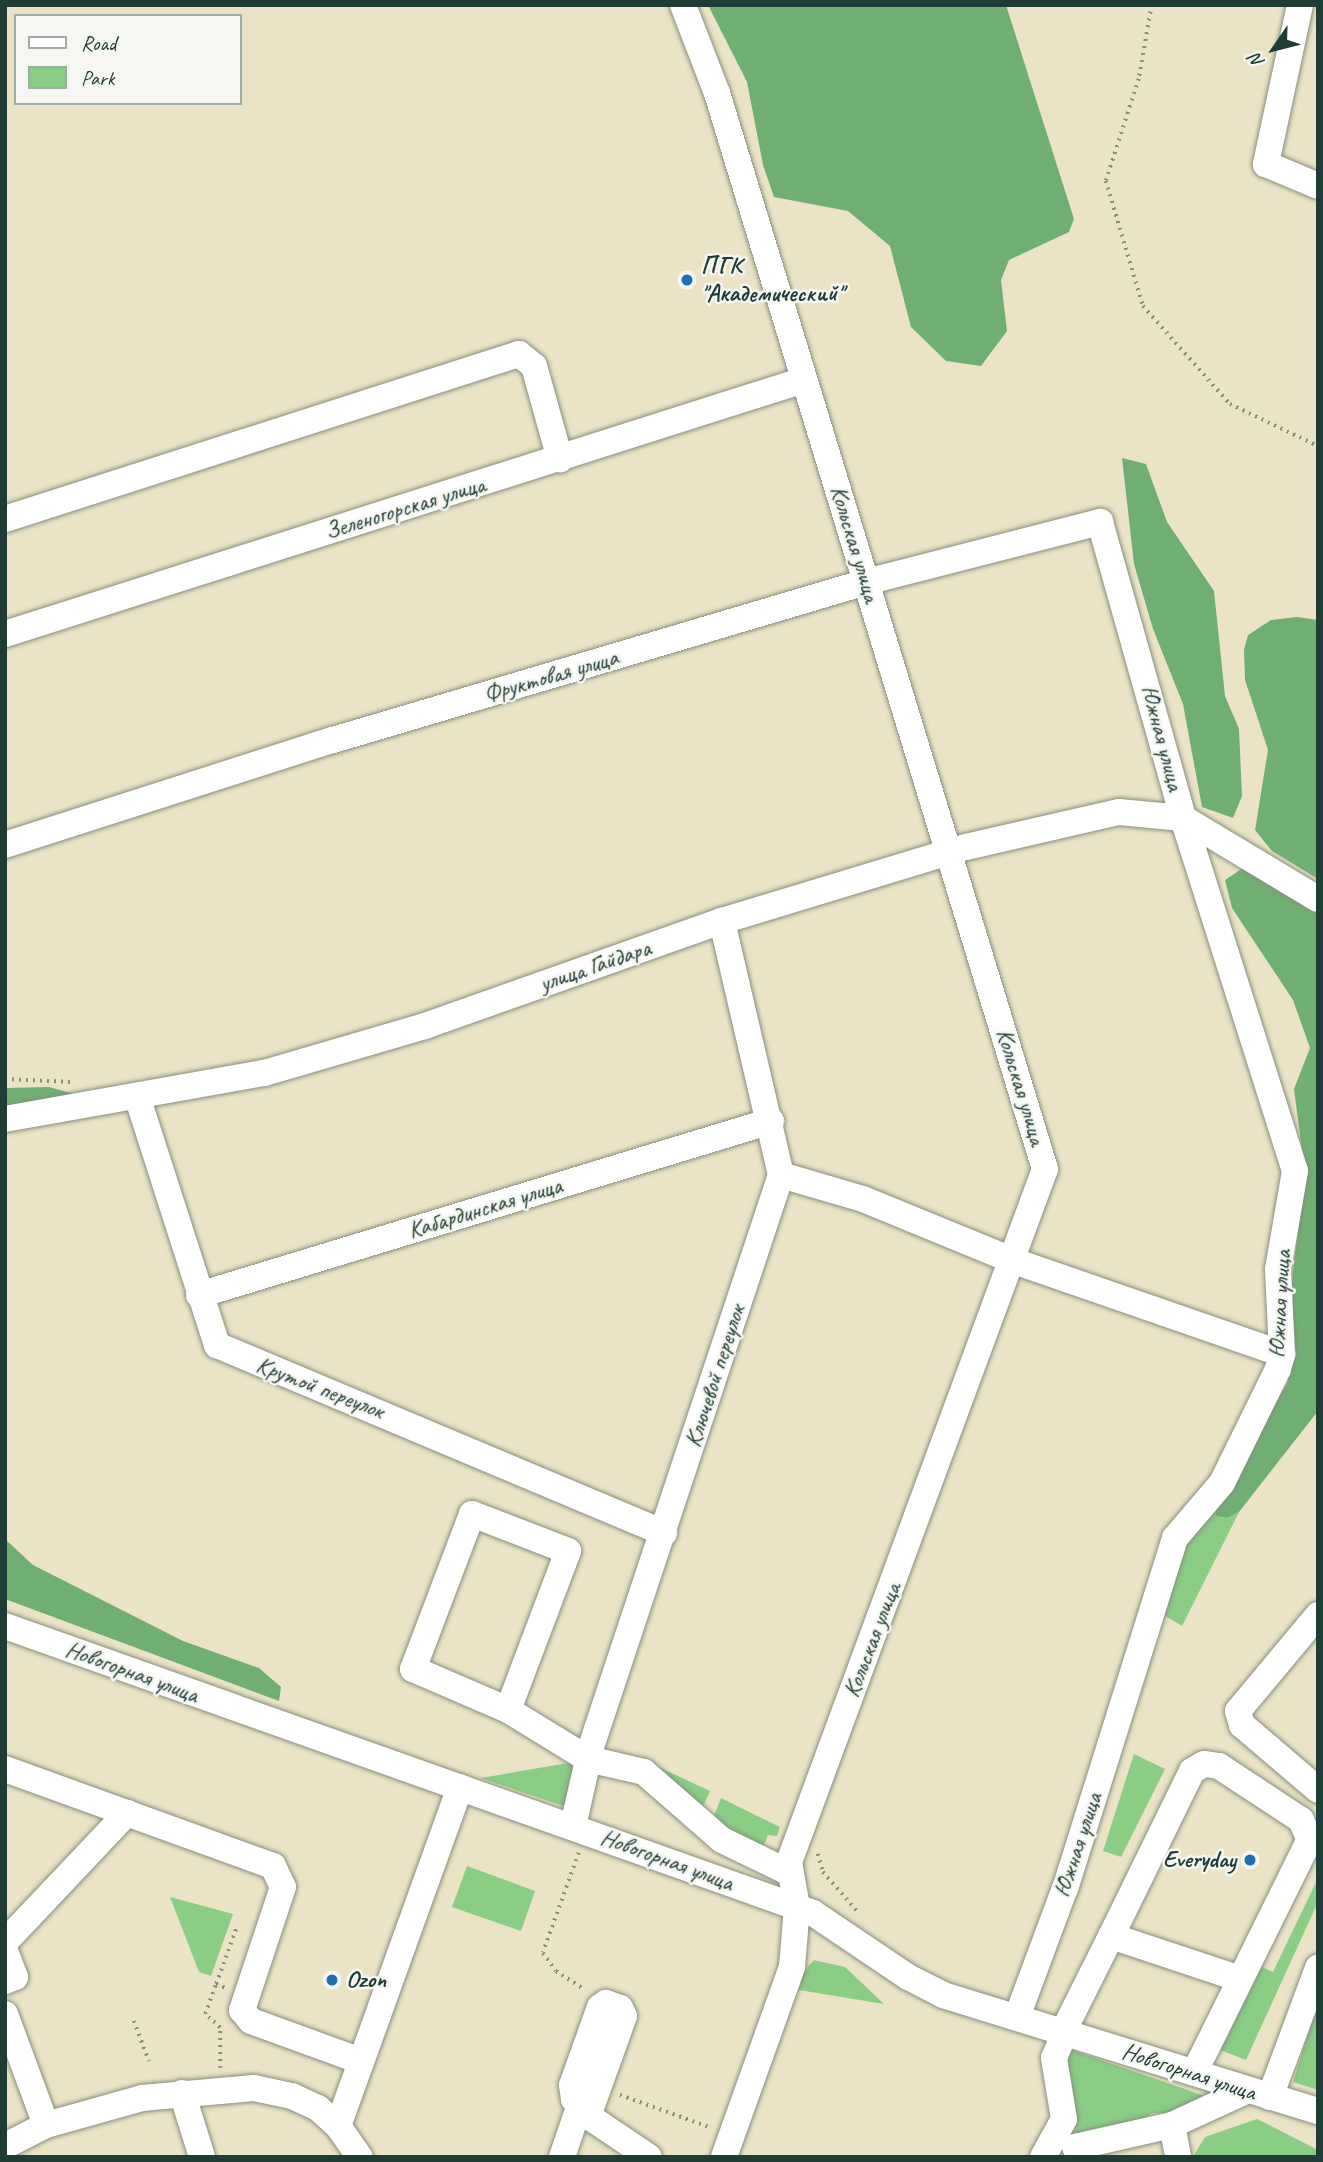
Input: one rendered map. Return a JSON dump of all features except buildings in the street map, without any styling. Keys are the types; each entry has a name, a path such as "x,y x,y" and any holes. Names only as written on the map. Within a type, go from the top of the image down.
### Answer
{"street":[{"name":"Кольская улица","path":"684,5 717,93 1045,1169 1014,1261 789,1867"},
{"path":"1300,5 1266,164 1318,186"},
{"path":"5,519 519,354 534,366 560,459"},
{"name":"Зеленогорская улица","path":"5,634 804,380"},
{"name":"Фруктовая улица","path":"5,845 333,740 866,582 1100,522"},
{"name":"Южная улица","path":"1017,2017 1065,1888 1175,1538 1222,1483 1282,1354 1278,1269 1295,1171 1183,818 1100,522"},
{"name":"улица Гайдара","path":"5,1119 264,1073 412,1030 722,921 950,852 1119,812 1183,818"},
{"path":"1183,818 1318,899"},
{"name":"Ключевой переулок","path":"578,1834 588,1759 781,1175 771,1121 722,921"},
{"name":"Крутой переулок","path":"136,1096 217,1345 243,1359 387,1414 664,1532"},
{"name":"Кабардинская улица","path":"199,1295 771,1121"},
{"path":"781,1175 863,1199 1014,1261 1282,1354"},
{"path":"508,1710 568,1551 472,1514 413,1669 508,1710 588,1759 644,1772 722,1840 789,1867 797,1907 792,1967 722,2144"},
{"path":"1318,1615 1238,1711 1242,1725 1318,1790"},
{"name":"Новогорная улица","path":"5,1626 460,1787 578,1834 797,1907 842,1928 925,1986 1318,2111"},
{"path":"1043,2157 1063,2119 1054,2058 1064,2032 1192,1772 1204,1764 1219,1766 1301,1820 1309,1838 1309,1862 1240,1979 1194,2073"},
{"path":"5,1769 277,1870 283,1887 242,2010 251,2021 361,2061"},
{"path":"338,2126 460,1787"},
{"path":"5,1942 127,1813"},
{"path":"1111,1936 1240,1979"},
{"path":"5,1951 15,1977 5,1981"},
{"path":"1075,2147 1172,2124 1259,2094 1318,1968"},
{"path":"562,2157 584,2112 599,2087 625,2013 609,2003 600,2007 572,2085 584,2112 643,2156"},
{"path":"5,2014 46,2125"},
{"path":"5,2146 46,2125 142,2098 254,2088 292,2096 318,2108 338,2126 360,2157"},
{"path":"182,2094 202,2157"},
{"path":"1172,2124 1178,2157"}],"path":[{"path":"1152,5 1139,79 1106,181 1143,306 1230,404 1318,446"},
{"path":"578,1834 543,1953 556,1971 574,1979 600,2007"},
{"path":"816,1849 823,1872 864,1919"},
{"path":"216,1984 237,1926"},
{"path":"213,1994 205,2014 220,2028 222,2091"},
{"path":"134,2021 149,2061"},
{"path":"599,2087 722,2144"}],"green space":[{"path":"708,5 1006,5 1074,219 1069,232 1009,260 1001,280 1007,331 981,366 946,361 911,327 890,246 848,211 774,197 763,165 747,82"},
{"path":"1122,458 1146,464 1167,522 1214,591 1225,696 1239,729 1242,796 1233,818 1202,807 1183,704 1153,629 1134,564"},
{"path":"1297,617 1318,620 1318,879 1272,851 1255,830 1268,750 1245,680 1244,650 1248,635 1271,620"},
{"path":"1246,866 1318,910 1318,1411 1239,1512 1227,1518 1216,1516 1215,1507 1288,1382 1291,1290 1305,1173 1294,1089 1310,1048 1293,1000 1232,908 1225,880"},
{"path":"49,1087 81,1096 5,1110 5,1088"},
{"path":"1215,1507 1216,1516 1227,1518 1239,1512 1182,1626 1159,1612 1178,1552"},
{"path":"5,1539 33,1565 183,1641 259,1668 281,1687 279,1701 5,1599"},
{"path":"1134,1754 1165,1769 1121,1857 1103,1851"},
{"path":"648,1762 710,1791 698,1818"},
{"path":"568,1763 580,1767 566,1807 481,1778"},
{"path":"721,1798 780,1827 777,1836 768,1835 761,1852 711,1824"},
{"path":"467,1866 535,1891 521,1931 452,1907"},
{"path":"1318,1878 1318,1902 1246,2060 1220,2050 1260,1966 1273,1972"},
{"path":"170,1897 233,1914 211,1976 199,1972"},
{"path":"814,1960 845,1967 884,2004 799,1990 803,1972"},
{"path":"1318,2003 1318,2090 1293,2082"},
{"path":"1066,2048 1208,2097 1176,2113 1153,2113 1127,2128 1076,2134 1064,2066"},
{"path":"1257,2119 1318,2150 1318,2157 1193,2157 1205,2137"}],"place":[{"name":"ПГК \"Академический\"","path":"687,280"},
{"name":"Everyday","path":"1250,1860"},
{"name":"Ozon","path":"332,1980"}]}
